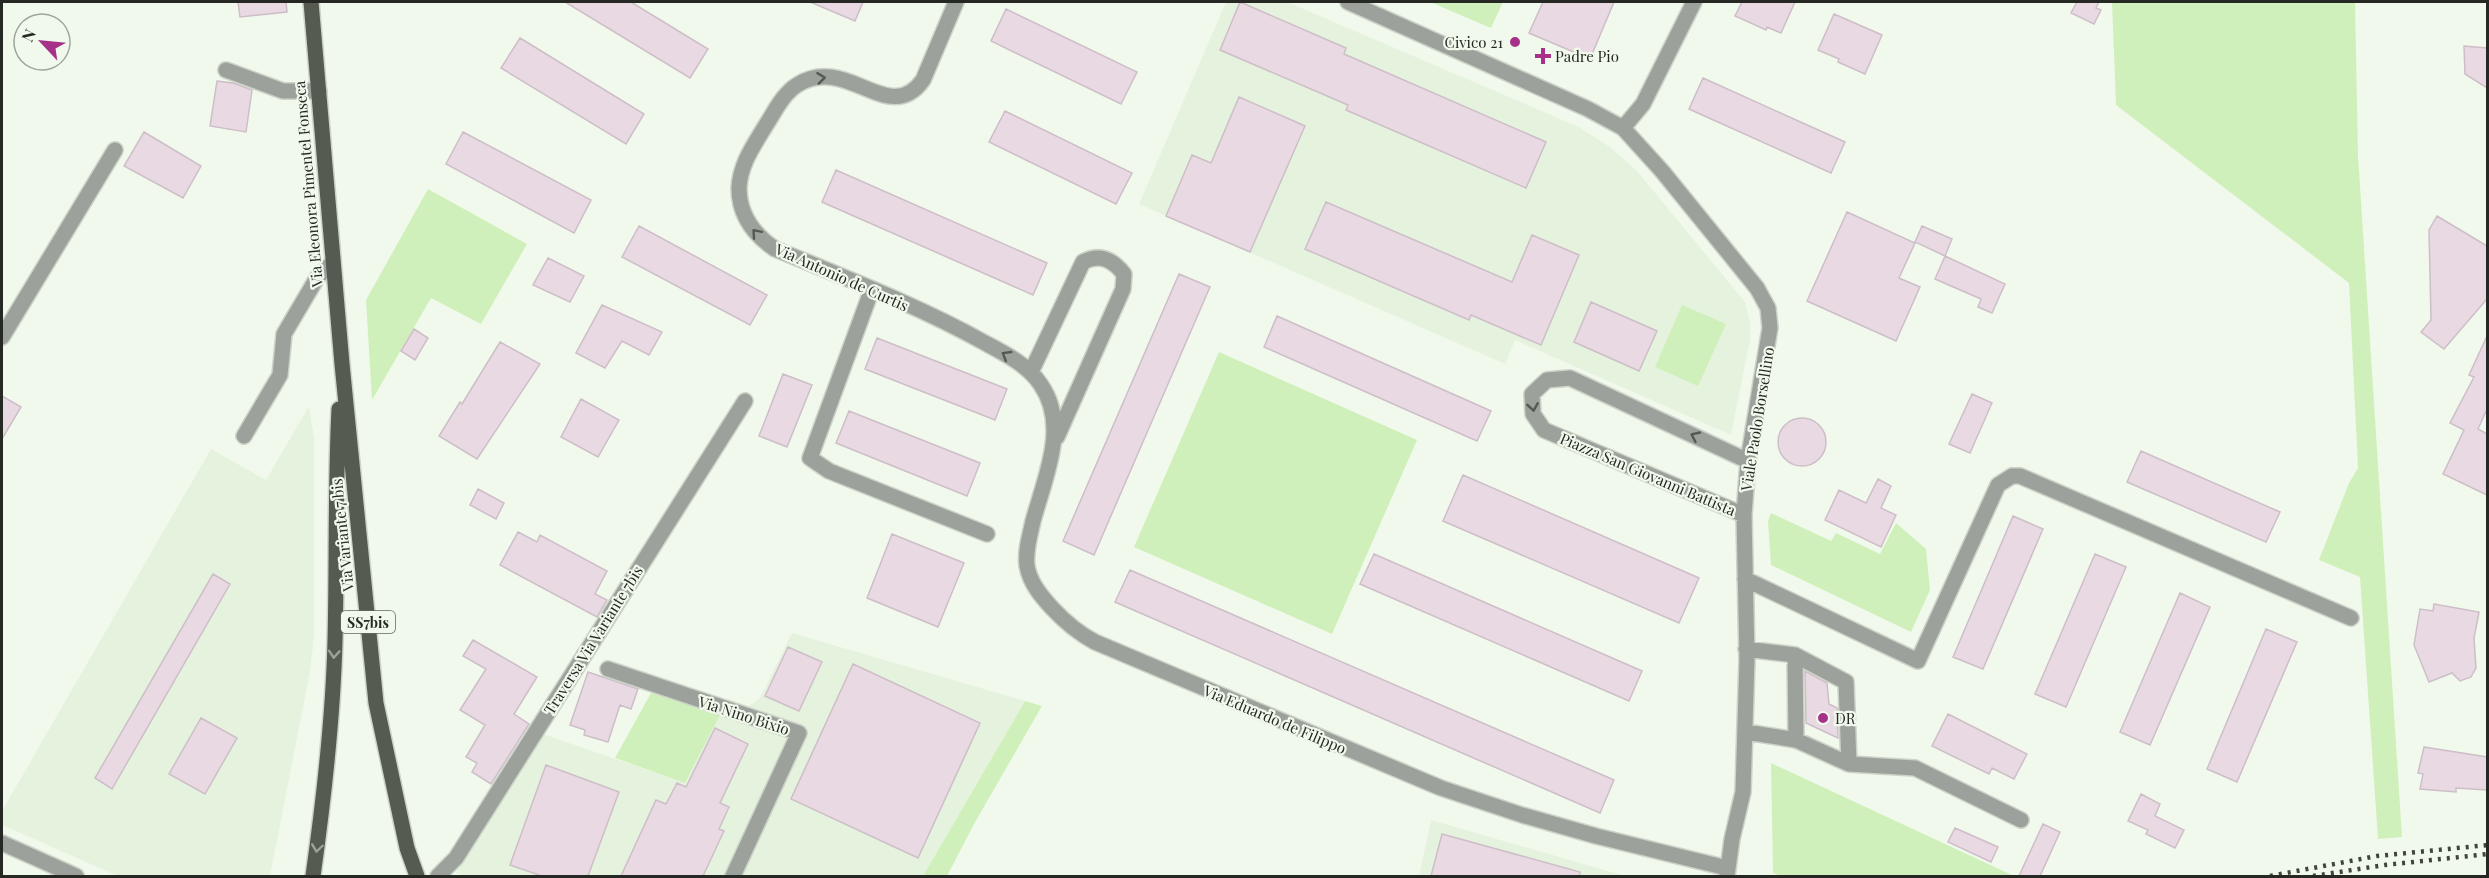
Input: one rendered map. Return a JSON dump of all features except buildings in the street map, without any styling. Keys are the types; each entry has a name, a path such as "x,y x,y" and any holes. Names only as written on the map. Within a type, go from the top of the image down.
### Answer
{"main road":[{"name":"Via Eleonora Pimentel Fonseca","path":"311,2 342,364"},
{"path":"313,876 327,776 335,642 335,474 342,364"},
{"name":"Via Variante 7 bis","path":"342,364 376,703 407,849 417,876"}],"street":[{"name":"Via Antonio de Curtis","path":"956,2 923,80 917,89 908,95 885,96 839,77 825,76 796,85 783,97 748,156 741,173 739,190 746,219 764,241 775,249 872,289 962,330 998,350 1030,372 1047,394"},
{"name":"Viale Paolo Borsellino","path":"1348,2 1588,109 1623,128 1662,171 1757,288 1768,308 1769,343 1748,460 1744,515 1746,732 1743,792 1727,872"},
{"path":"1623,128 1644,104 1694,2"},
{"path":"226,70 283,91 319,91"},
{"path":"2,337 115,150"},
{"path":"1030,372 1083,262 1092,257 1114,262 1124,274 1123,289 1054,445"},
{"path":"244,436 280,375 284,334 317,278 333,262"},
{"path":"872,289 810,458 829,471 987,534"},
{"name":"Piazza San Giovanni Battista","path":"1744,515 1544,430 1533,414 1532,394 1548,380 1570,378 1748,460"},
{"name":"Via Eduardo de Filippo","path":"1047,394 1053,408 1054,445 1029,536 1027,564 1036,589 1061,618 1084,636 1269,717 1442,788 1522,815 1727,872"},
{"name":"Traversa Via Variante 7bis","path":"438,876 456,858 744,401"},
{"path":"1745,579 1918,661 1998,485 2012,476 2020,476 2350,618"},
{"path":"1746,649 1795,655 1846,682 1850,764"},
{"path":"1795,655 1796,740"},
{"name":"Via Nino Bixio","path":"608,669 799,733 733,876"},
{"path":"1746,732 1796,740 1850,764 1915,768 2021,820"},
{"path":"2,843 76,876"}],"shaded area":[{"path":"1226,2 1287,2 1579,127 1610,147 1637,171 1745,302 1750,321 1750,340 1731,435 1515,340 1505,364 1139,204"},
{"path":"309,406 314,439 314,637 310,671 270,876 118,876 2,825 2,811 211,449 266,480"},
{"path":"792,633 1025,701 923,876 464,876 456,873 540,733 685,783 728,699 749,706 760,698"},
{"path":"1431,820 1625,876 1419,876"}],"green space":[{"path":"1430,2 1503,2 1491,28"},
{"path":"2112,2 2355,2 2358,155 2402,837 2378,839 2360,577 2319,560 2349,483 2358,468 2349,283 2116,105"},
{"path":"428,189 527,244 481,324 431,298 372,400 366,300"},
{"path":"1682,305 1726,324 1698,386 1655,367"},
{"path":"1219,352 1417,440 1332,634 1134,547"},
{"path":"1771,513 1831,541 1836,533 1880,554 1896,523 1926,549 1930,590 1911,632 1771,565 1768,521"},
{"path":"651,693 720,715 685,783 615,758"},
{"path":"1025,701 1042,706 947,876 923,876"},
{"path":"1771,763 2014,876 1781,876 1773,873"}],"railway":[{"path":"2270,876 2377,856 2488,845"},
{"path":"2313,876 2385,865 2488,854"}],"place":[{"name":"Civico 21","path":"1515,42"},
{"name":"Padre Pio","path":"1543,56"},
{"name":"DR","path":"1823,718"}]}
